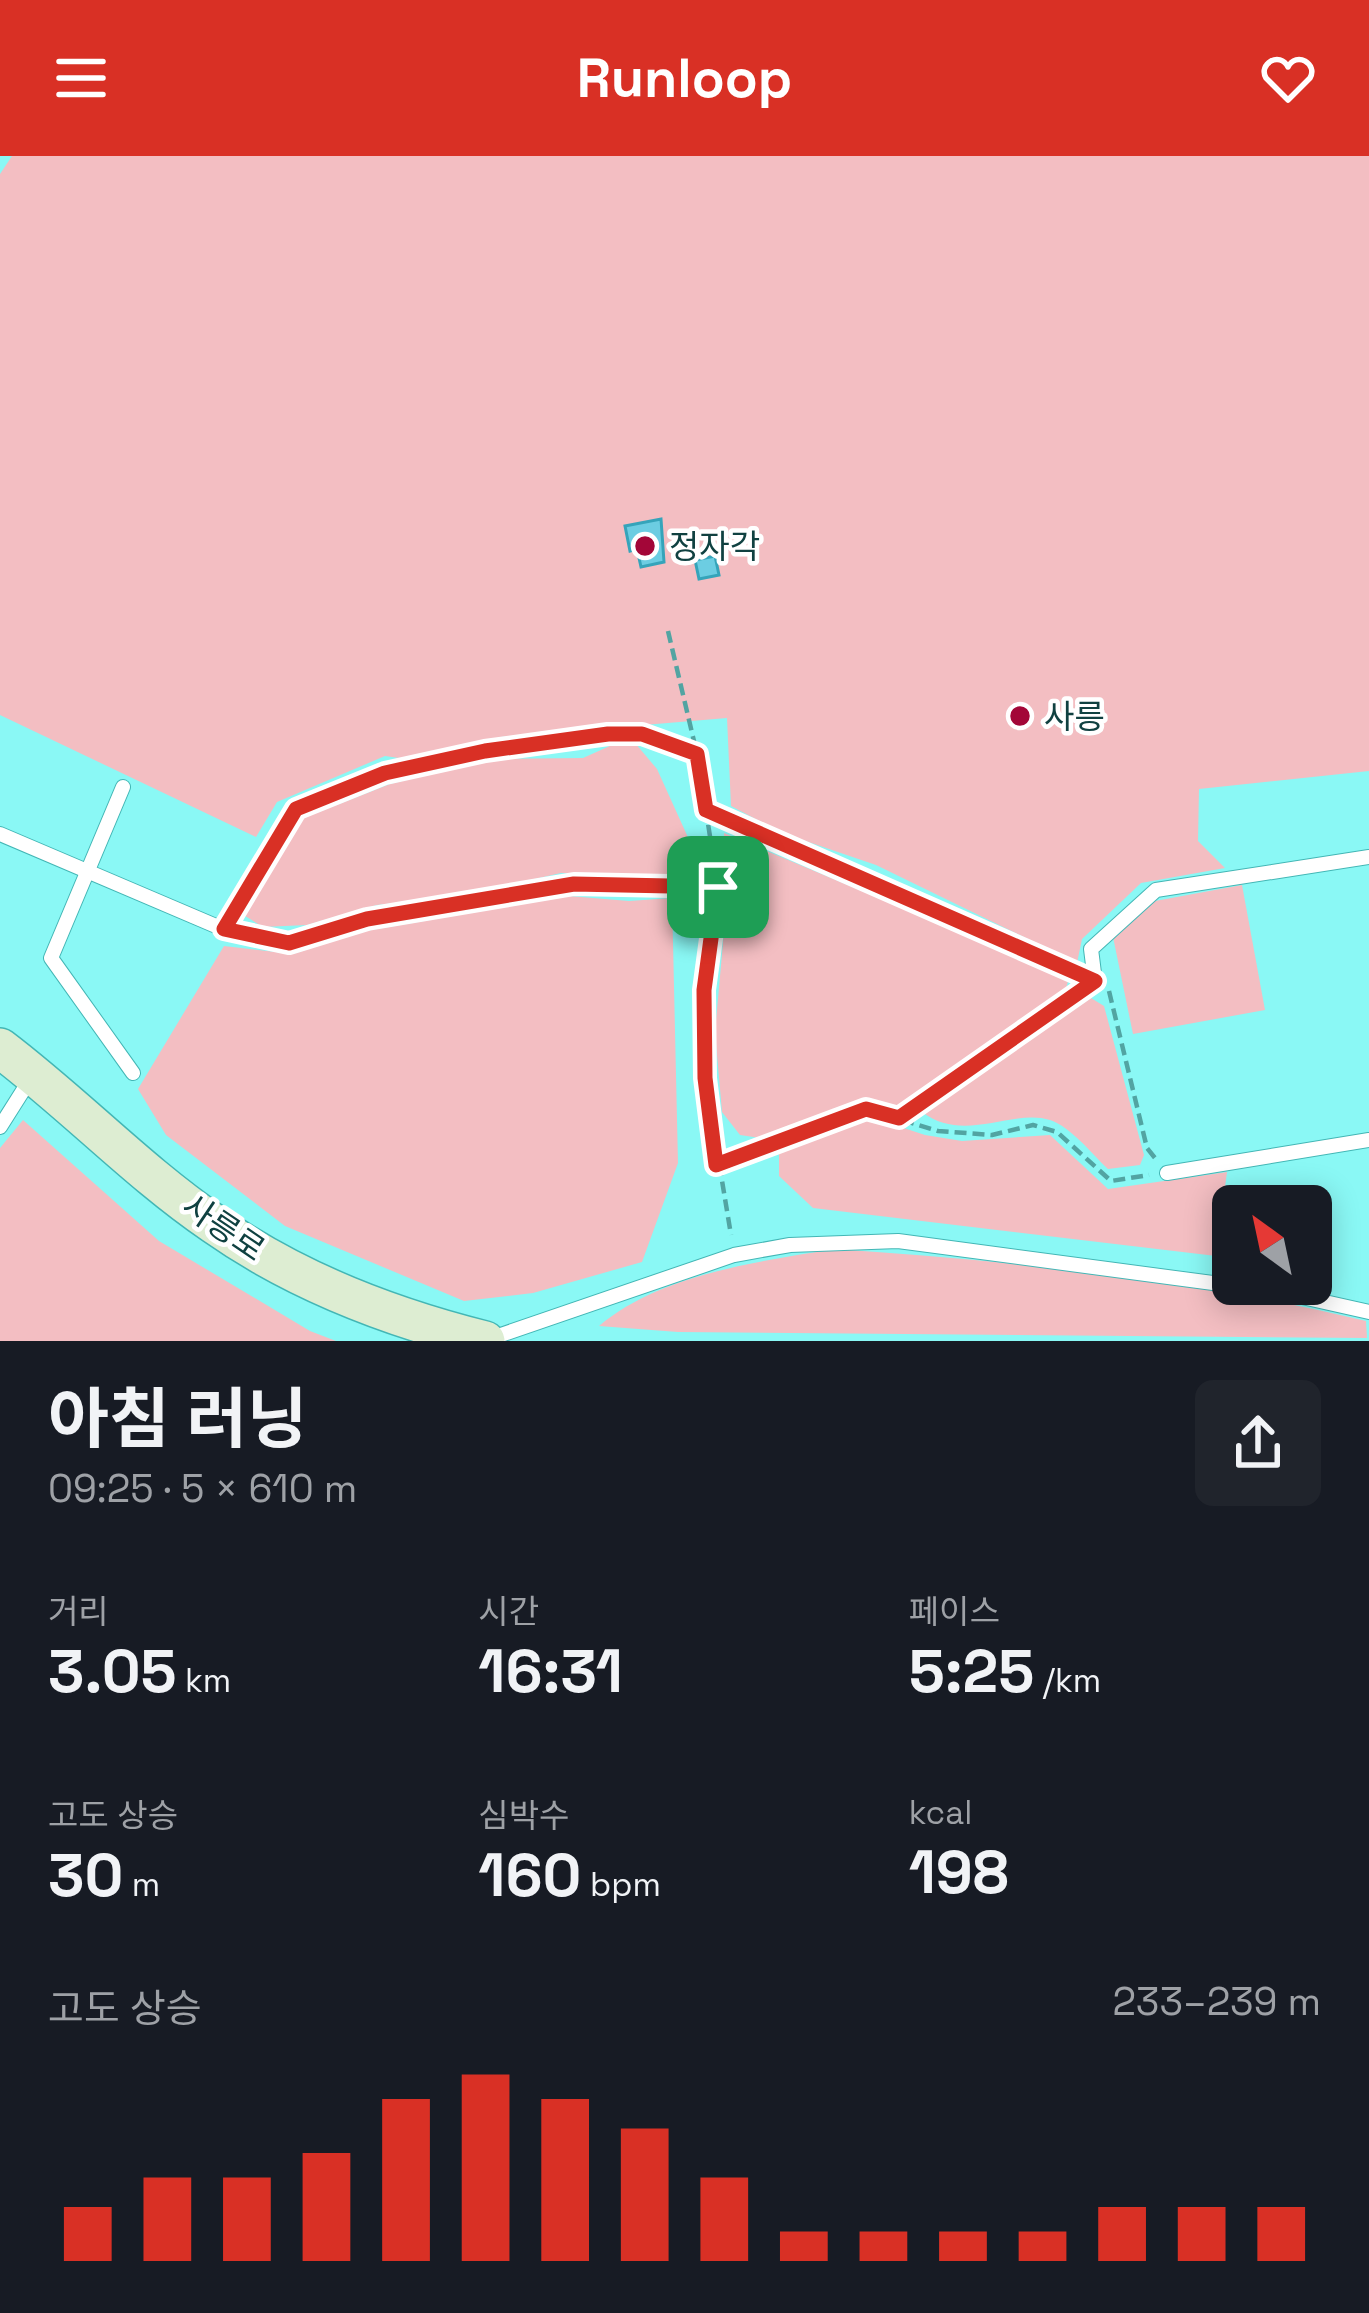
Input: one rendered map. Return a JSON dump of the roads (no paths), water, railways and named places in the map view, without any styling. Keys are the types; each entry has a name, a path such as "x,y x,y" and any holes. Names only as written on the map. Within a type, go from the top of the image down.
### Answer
{"street":[{"name":"사릉로","path":"0,1048 175,1195 254,1250 334,1291 430,1327 484,1341"}],"lane":[{"path":"123,787 51,958 133,1073"},
{"path":"0,834 224,929 296,809"},
{"path":"1095,981 1091,949 1156,890 1369,857"},
{"path":"0,1127 34,1074"},
{"path":"1166,1173 1369,1140"},
{"path":"484,1341 734,1255 790,1245 898,1241 1280,1292 1369,1312"}],"place":[{"name":"정자각","path":"645,546"},
{"name":"사릉","path":"1020,716"}]}
